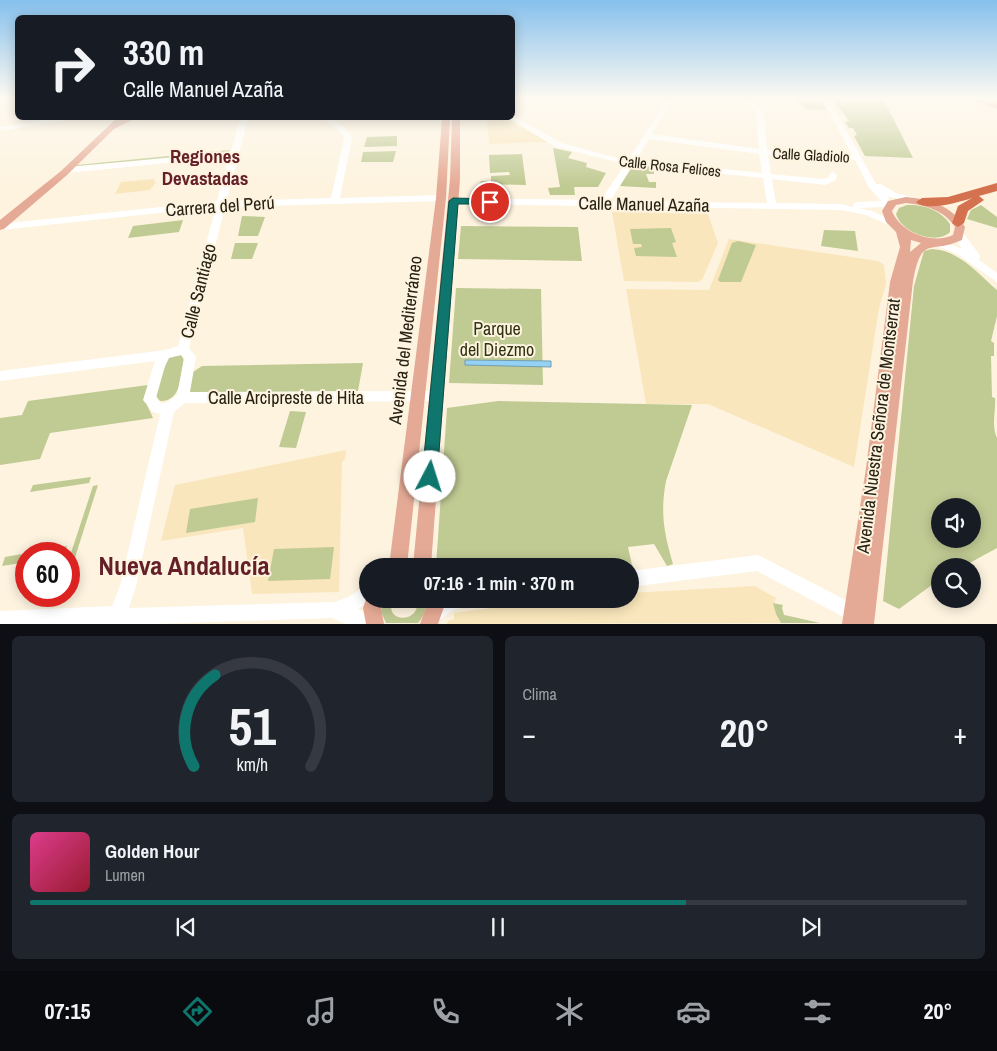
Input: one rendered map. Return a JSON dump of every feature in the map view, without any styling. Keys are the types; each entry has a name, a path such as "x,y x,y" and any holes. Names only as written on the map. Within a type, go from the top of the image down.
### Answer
{"highway":[{"path":"919,201 949,202 997,188"},
{"path":"959,229 960,211 965,206 997,195"}],"main road":[{"path":"0,222 62,170 104,128"},
{"path":"0,227 67,170 107,128"},
{"path":"100,136 114,128"},
{"name":"Avenida del Mediterráneo","path":"423,558 437,396 447,199 446,128"},
{"name":"Avenida del Mediterráneo","path":"399,558 419,397 447,199 457,147 456,128"},
{"path":"889,206 900,201 919,201 943,210 959,229 952,241 936,242 917,238 898,228"},
{"name":"Avenida Nuestra Señora de Montserrat","path":"861,621 874,468 896,282 906,247 905,239 888,215 889,206"},
{"name":"Avenida Nuestra Señora de Montserrat","path":"861,621 908,277 918,249 936,242"},
{"path":"372,608 373,624"}],"street":[{"name":"Calle Santiago","path":"183,349 241,128"},
{"path":"335,201 348,138 345,132 340,128"},
{"name":"Calle Rosa Felices","path":"529,128 558,145 616,161 825,182 833,178 833,175"},
{"path":"604,203 652,128"},
{"path":"761,128 772,206"},
{"path":"843,128 873,186 883,196 889,206"},
{"name":"Calle Gladiolo","path":"647,136 731,149 859,158"},
{"path":"75,162 235,151"},
{"path":"67,170 235,151"},
{"path":"871,181 890,194 919,201"},
{"name":"Carrera del Perú","path":"0,227 221,204 447,199"},
{"name":"Calle Manuel Azaña","path":"447,199 772,206 889,206"},
{"name":"Calle Manuel Azaña","path":"835,206 869,213 898,228"},
{"path":"959,229 968,249 995,276"},
{"path":"936,242 961,252 995,276"},
{"path":"0,376 164,355 183,349 190,357 183,398 168,409 128,586 115,619"},
{"path":"164,355 149,400 158,408 168,409"},
{"name":"Calle Arcipreste de Hita","path":"183,398 437,396"},
{"path":"639,578 758,563 861,621"},
{"path":"0,619 115,619 126,616 335,610 359,599"},
{"path":"335,610 339,614 356,616 373,624"}],"shaded area":[{"path":"488,128 524,128 549,142 489,144"},
{"path":"155,179 154,182 156,182 150,190 115,194 121,182"},
{"path":"612,212 708,214 718,243 702,280 698,282 624,281"},
{"path":"729,239 878,261 884,265 886,284 879,308 854,467 708,404 646,404 626,289 709,290"},
{"path":"346,450 345,459 342,462 339,592 252,594 243,528 161,541 175,485"},
{"path":"755,586 776,598 774,603 776,614 781,623 447,624 448,621 454,619 454,613 491,608 639,608 639,592"}],"green space":[{"path":"853,128 898,128 913,158 865,156 854,136 857,135"},
{"path":"397,136 397,146 364,147 367,137"},
{"path":"553,148 572,152 568,158 587,163 586,167 606,173 598,187 574,187 575,195 550,195 548,188 560,187"},
{"path":"229,150 230,153 73,167 77,165"},
{"path":"396,151 393,162 361,162 363,152"},
{"path":"522,154 526,185 480,184 481,181 491,181 491,176 510,175 509,172 490,173 489,155"},
{"path":"633,165 653,166 654,174 646,174 649,182 656,182 656,188 620,186"},
{"path":"907,205 925,207 942,215 950,224 950,232 936,238 920,235 912,231 899,221 896,214 899,208"},
{"path":"981,205 997,217 997,228 967,219 971,210"},
{"path":"242,216 265,217 258,236 238,236"},
{"path":"183,220 179,232 128,238 133,226"},
{"path":"461,226 578,227 582,261 458,259"},
{"path":"671,228 676,242 672,243 677,257 636,256 634,248 642,247 641,244 633,244 630,229"},
{"path":"824,230 855,231 858,251 821,246"},
{"path":"738,241 756,245 741,282 720,282 718,280 732,243"},
{"path":"235,243 258,243 252,259 231,259"},
{"path":"932,249 942,250 959,258 997,290 997,316 991,341 994,343 994,356 991,356 992,397 995,398 994,423 997,438 997,548 979,558 931,558 931,586 899,609 883,601 914,286 924,251"},
{"name":"Parque del Diezmo","path":"456,288 541,289 543,385 449,383"},
{"path":"181,355 184,360 179,387 172,397 160,401 156,396 162,373 169,357"},
{"path":"363,363 358,391 190,393 188,388 193,372 202,366"},
{"path":"148,385 147,405 153,418 50,433 40,459 0,465 0,418 22,415 28,401"},
{"path":"498,401 692,405 664,492 664,523 673,564 667,566 654,544 628,547 630,558 437,558 447,408"},
{"path":"290,411 306,412 296,448 279,447"},
{"path":"91,477 89,483 30,492 33,485"},
{"path":"98,485 80,542 75,542 93,486"},
{"path":"258,498 255,522 186,533 190,509"},
{"path":"334,547 330,579 268,581 274,549"},
{"path":"15,555 15,564 2,566 5,557"},
{"path":"773,603 783,605 784,615 820,623 781,623"},
{"path":"382,608 391,608 397,617 403,618 409,617 416,608 425,608 418,623 386,623 381,612"}],"water":[{"path":"465,360 551,361 551,367 465,365"}],"district":[{"name":"Regiones Devastadas","path":"205,167"},
{"name":"Nueva Andalucía","path":"184,565"}],"route":[{"path":"430,477 453,201 490,202"}]}
